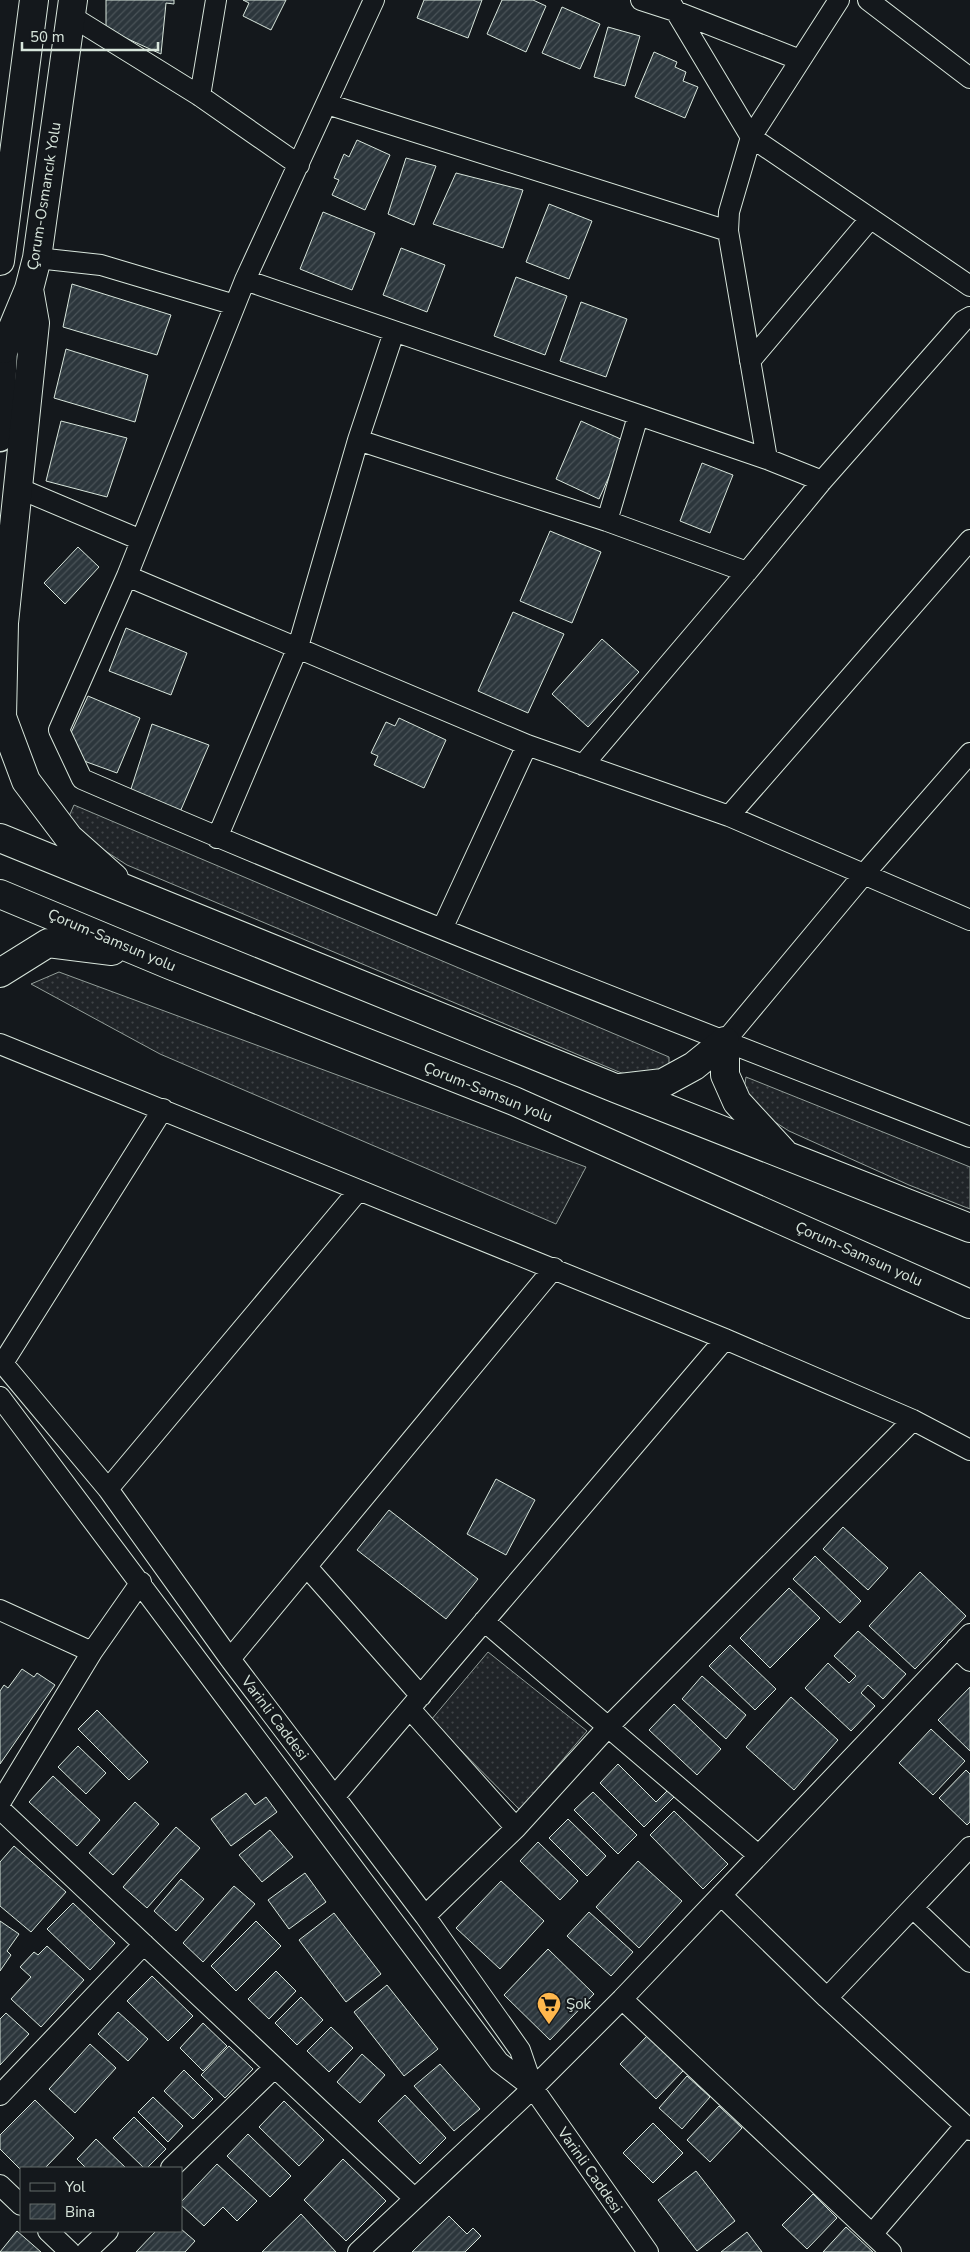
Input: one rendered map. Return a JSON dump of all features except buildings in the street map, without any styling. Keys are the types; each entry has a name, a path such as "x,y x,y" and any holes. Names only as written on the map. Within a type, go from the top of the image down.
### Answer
{"highway":[{"path":"0,260 5,181 34,0"},
{"name":"Çorum-Osmancık Yolu","path":"4,349 29,289 37,258 72,8"},
{"path":"29,289 35,323 4,623 2,717 26,781 69,838 130,892"},
{"path":"0,310 4,349"},
{"path":"0,838 615,1088 970,1228"},
{"name":"Çorum-Samsun yolu","path":"0,894 170,965 514,1101 970,1304"},
{"path":"0,973 48,942 107,950 170,965"},
{"path":"615,1088 663,1083 694,1066 725,1041"},
{"path":"725,1041 725,1075 737,1102 788,1157"}],"main road":[{"path":"0,438 4,349"}],"street":[{"path":"200,96 216,0"},
{"path":"374,0 245,280 142,540 58,730 82,779 217,838 442,929 970,1137"},
{"path":"641,0 673,4 800,60"},
{"path":"767,459 728,231 729,212 751,137 839,0"},
{"path":"868,0 970,78"},
{"path":"673,4 751,137 970,286"},
{"path":"72,8 299,165"},
{"path":"327,104 728,231"},
{"path":"750,361 870,218"},
{"path":"37,258 101,265 235,305"},
{"path":"245,280 767,459 822,481"},
{"path":"582,765 822,481 963,321 970,317"},
{"path":"217,838 298,647 358,440 394,332"},
{"path":"607,521 638,416"},
{"path":"358,440 607,521 747,572"},
{"path":"18,488 142,540"},
{"path":"729,816 970,540"},
{"path":"127,576 527,745 729,816 865,873 970,920"},
{"path":"442,929 527,745"},
{"path":"725,1041 865,873 970,753"},
{"path":"0,1044 725,1339 913,1420 970,1450"},
{"path":"1,1361 163,1109"},
{"path":"108,1489 358,1191"},
{"path":"230,1659 554,1268"},
{"path":"335,1796 725,1339"},
{"name":"Varinli Caddesi","path":"1,1361 108,1489 230,1659 425,1916 520,2050 533,2088 648,2252"},
{"name":"Varinli Caddesi","path":"0,1397 499,2062 533,2088"},
{"path":"425,1916 516,1828 607,1728 913,1420"},
{"path":"307,1567 516,1828"},
{"path":"0,1804 92,1652 140,1582"},
{"path":"0,1610 92,1652"},
{"path":"484,1621 758,1855"},
{"path":"361,2251 414,2198 533,2088 622,1999 758,1855 966,1648"},
{"path":"0,1808 414,2198"},
{"path":"827,1998 970,1847"},
{"path":"721,1895 827,1998 967,2128 873,2233"},
{"path":"913,1908 970,1962"},
{"path":"0,2095 144,1944"},
{"path":"622,1999 873,2233 891,2252"},
{"path":"172,2167 274,2068"},
{"path":"0,2184 20,2204"},
{"path":"49,2232 70,2252"},
{"path":"86,2252 107,2232"}],"shaded area":[{"path":"74,805 669,1057 669,1070 631,1077 127,865 96,845 67,821"},
{"path":"59,972 586,1167 556,1224 160,1054 31,984"},
{"path":"746,1077 970,1167 970,1209 909,1185 789,1131 742,1101"},
{"path":"488,1652 587,1731 520,1810 431,1720"}],"place":[{"name":"Şok","path":"549,2025"}]}
